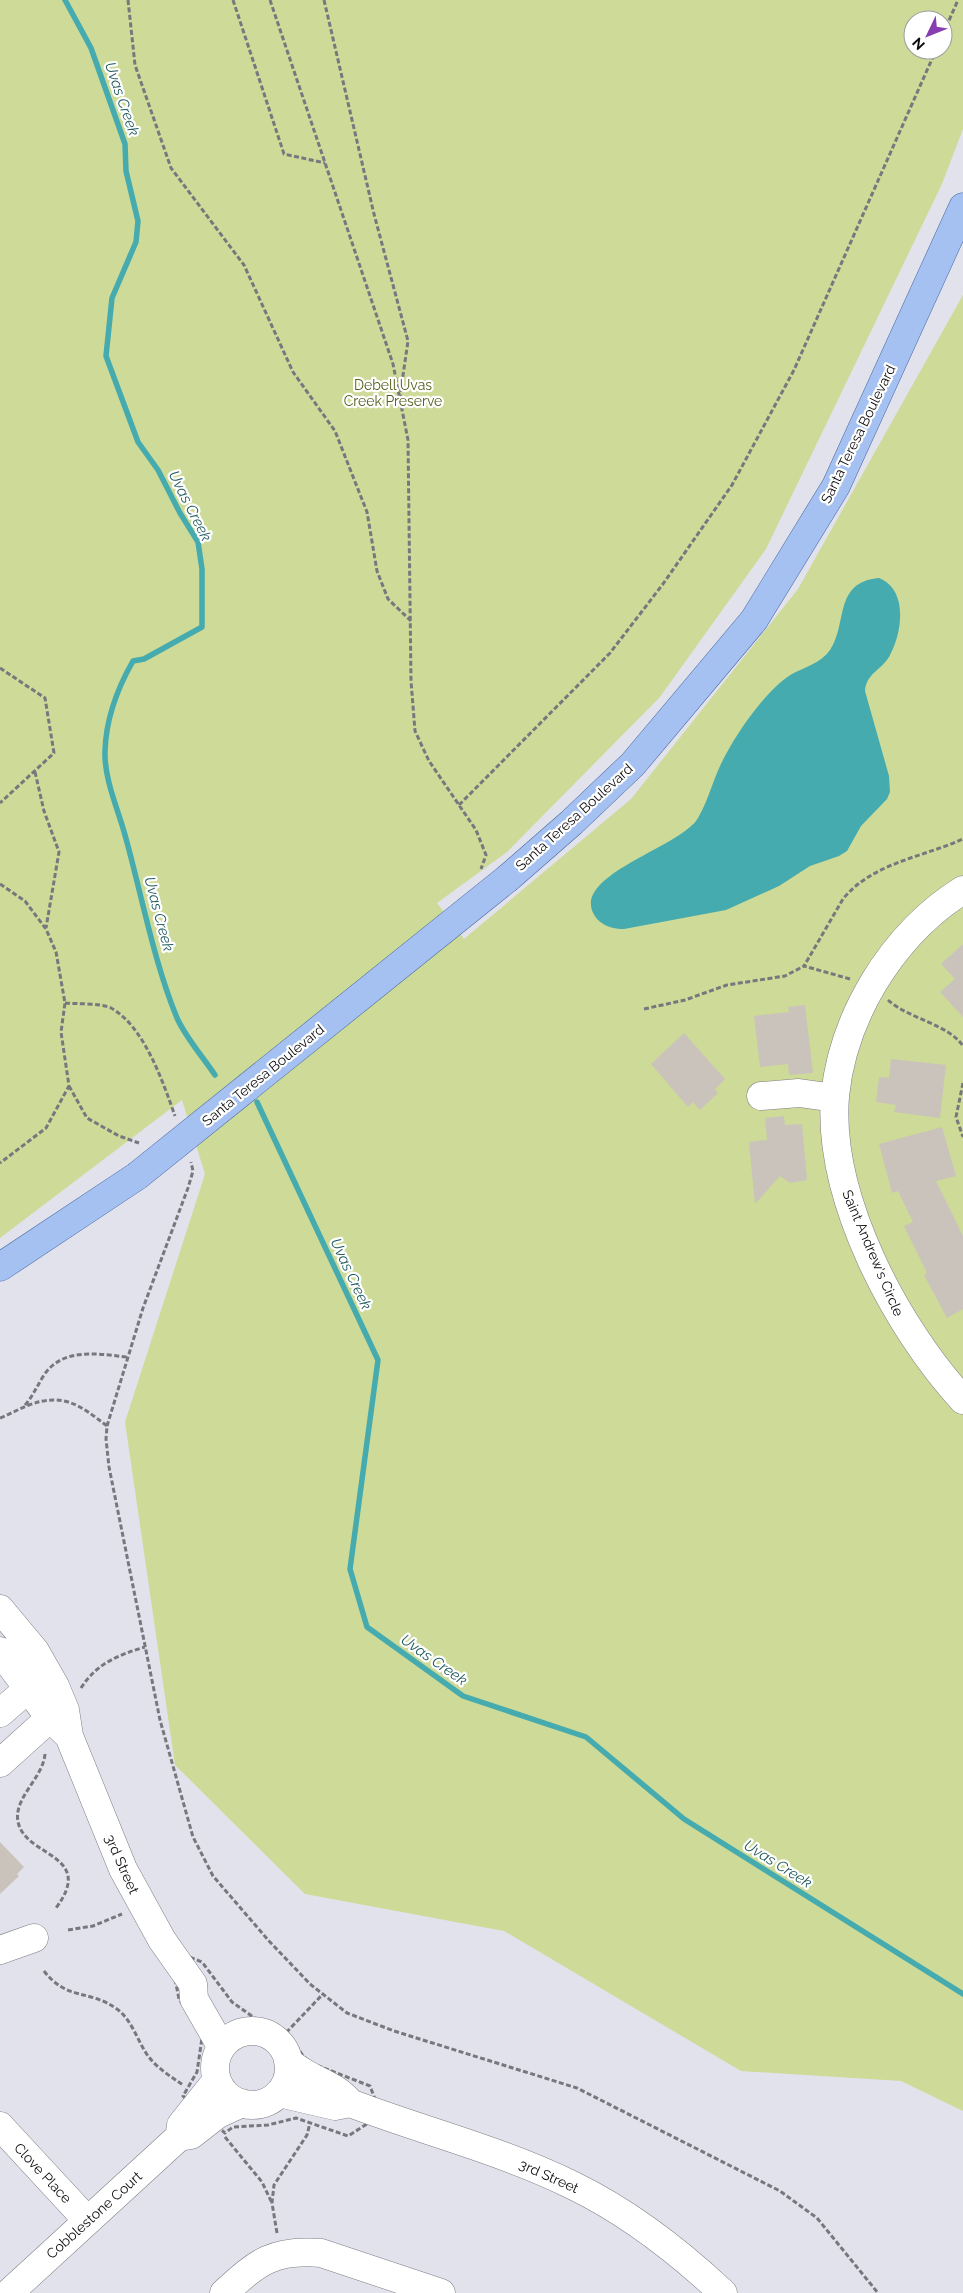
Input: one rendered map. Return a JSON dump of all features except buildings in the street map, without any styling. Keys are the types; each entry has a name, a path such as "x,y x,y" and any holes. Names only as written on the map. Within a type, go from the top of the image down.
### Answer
{"main road":[{"name":"Santa Teresa Boulevard","path":"0,1267 137,1176 508,878 571,823 633,764 754,620 836,486 963,207"}],"street":[{"name":"Saint Andrew's Circle","path":"963,890 918,925 880,972 858,1012 847,1038 835,1098 839,1156 844,1184 868,1249 903,1322 942,1377 963,1400"},
{"path":"761,1096 799,1093 835,1098"},
{"name":"3rd Street","path":"0,1609 35,1651 56,1686 65,1710 59,1727"},
{"name":"3rd Street","path":"0,1651 59,1727 140,1904 197,1973 208,1990 231,2039"},
{"path":"0,1713 28,1689"},
{"path":"0,1763 59,1727"},
{"path":"0,1950 34,1938"},
{"path":"252,2030 264,2033 284,2045 289,2069 286,2082 279,2093 269,2101 257,2104 242,2104 222,2091 217,2080 215,2062 231,2039 252,2030"},
{"name":"3rd Street","path":"284,2045 304,2075 342,2091 360,2095 572,2184 623,2213 668,2244 723,2293"},
{"name":"Cobblestone Court","path":"179,2137 181,2125 217,2080"},
{"name":"3rd Street","path":"279,2093 335,2106 360,2095"},
{"name":"Cobblestone Court","path":"9,2293 179,2137 191,2136 218,2114 242,2104"},
{"name":"Clove Place","path":"0,2126 87,2220"},
{"path":"224,2293 256,2264 282,2254 301,2251 321,2254 441,2293"}],"path":[{"path":"128,0 136,65 171,168 244,265 293,372 335,431 367,512 377,571 388,598 411,621"},
{"path":"233,0 284,154 325,163"},
{"path":"270,0 393,364 408,440 411,681 415,731 429,762 476,830 486,855 480,874"},
{"path":"324,0 374,214 408,341 400,398"},
{"path":"459,805 610,653 663,584 732,485 794,370 932,60"},
{"path":"0,668 44,698 54,754 0,803"},
{"path":"35,771 44,811 59,852 46,929"},
{"path":"0,884 25,901 46,929 56,952 65,1003 61,1032 69,1086 87,1118 119,1136 139,1143"},
{"path":"644,1009 685,1000 728,986 786,976 804,966"},
{"path":"65,1003 109,1008 130,1023 151,1056 178,1124"},
{"path":"963,1083 956,1117 963,1137"},
{"path":"0,1163 46,1128 69,1086"},
{"path":"190,1157 193,1171 188,1188 143,1308 107,1426 106,1439 109,1466 145,1647 180,1794 199,1853 212,1876 322,1996 372,2024 577,2088 780,2191 817,2218 878,2293"},
{"path":"23,1408 32,1397 44,1374 51,1366 65,1358 89,1354 127,1357"},
{"path":"0,1418 23,1408 50,1400 69,1401 87,1411 107,1426"},
{"path":"79,1690 100,1666 121,1654 145,1647"},
{"path":"45,1748 44,1763 23,1798 16,1815 20,1828 27,1838 53,1855 64,1868 68,1882 65,1895 56,1908"},
{"path":"68,1930 93,1926 125,1913"},
{"path":"44,1971 54,1984 65,1991 102,2001 118,2009 132,2026 146,2054 156,2066 188,2089"},
{"path":"197,1973 256,2019 274,2023 284,2045 360,2095"},
{"path":"284,2045 322,1996"},
{"path":"228,2006 232,2002"},
{"path":"278,2238 272,2203 262,2182 224,2134 240,2126 255,2127 296,2118 311,2121 348,2136"},
{"path":"272,2203 274,2185 307,2135 311,2121"}],"green space":[{"name":"Debell Uvas Creek Preserve","path":"0,0 963,0 963,129 942,184 766,549 660,697 507,852 437,903 464,939 631,799 798,589 963,295 963,2111 901,2081 741,2071 504,1931 305,1894 175,1765 125,1422 205,1174 182,1100 0,1238"}],"water":[{"path":"879,578 889,584 895,592 899,602 899,625 894,647 889,657 868,680 865,691 889,776 890,792 887,799 861,826 847,851 839,856 810,866 779,886 726,910 624,929 610,927 600,922 591,904 596,890 610,876 670,841 687,829 698,818 724,758 753,712 770,692 783,681 817,661 830,650 839,628 844,606 854,587 864,581"}],"waterway":[{"name":"Uvas Creek","path":"65,0 91,48 125,144 126,171 138,221 136,242 112,298 106,356 138,442 158,470 180,513 198,542 202,569 202,627 144,659 133,661 117,693 110,715 105,762 154,950 169,996 181,1025 215,1075"},
{"name":"Uvas Creek","path":"257,1102 378,1360 350,1569 367,1627 463,1696 586,1737 684,1819 963,1994"}]}
